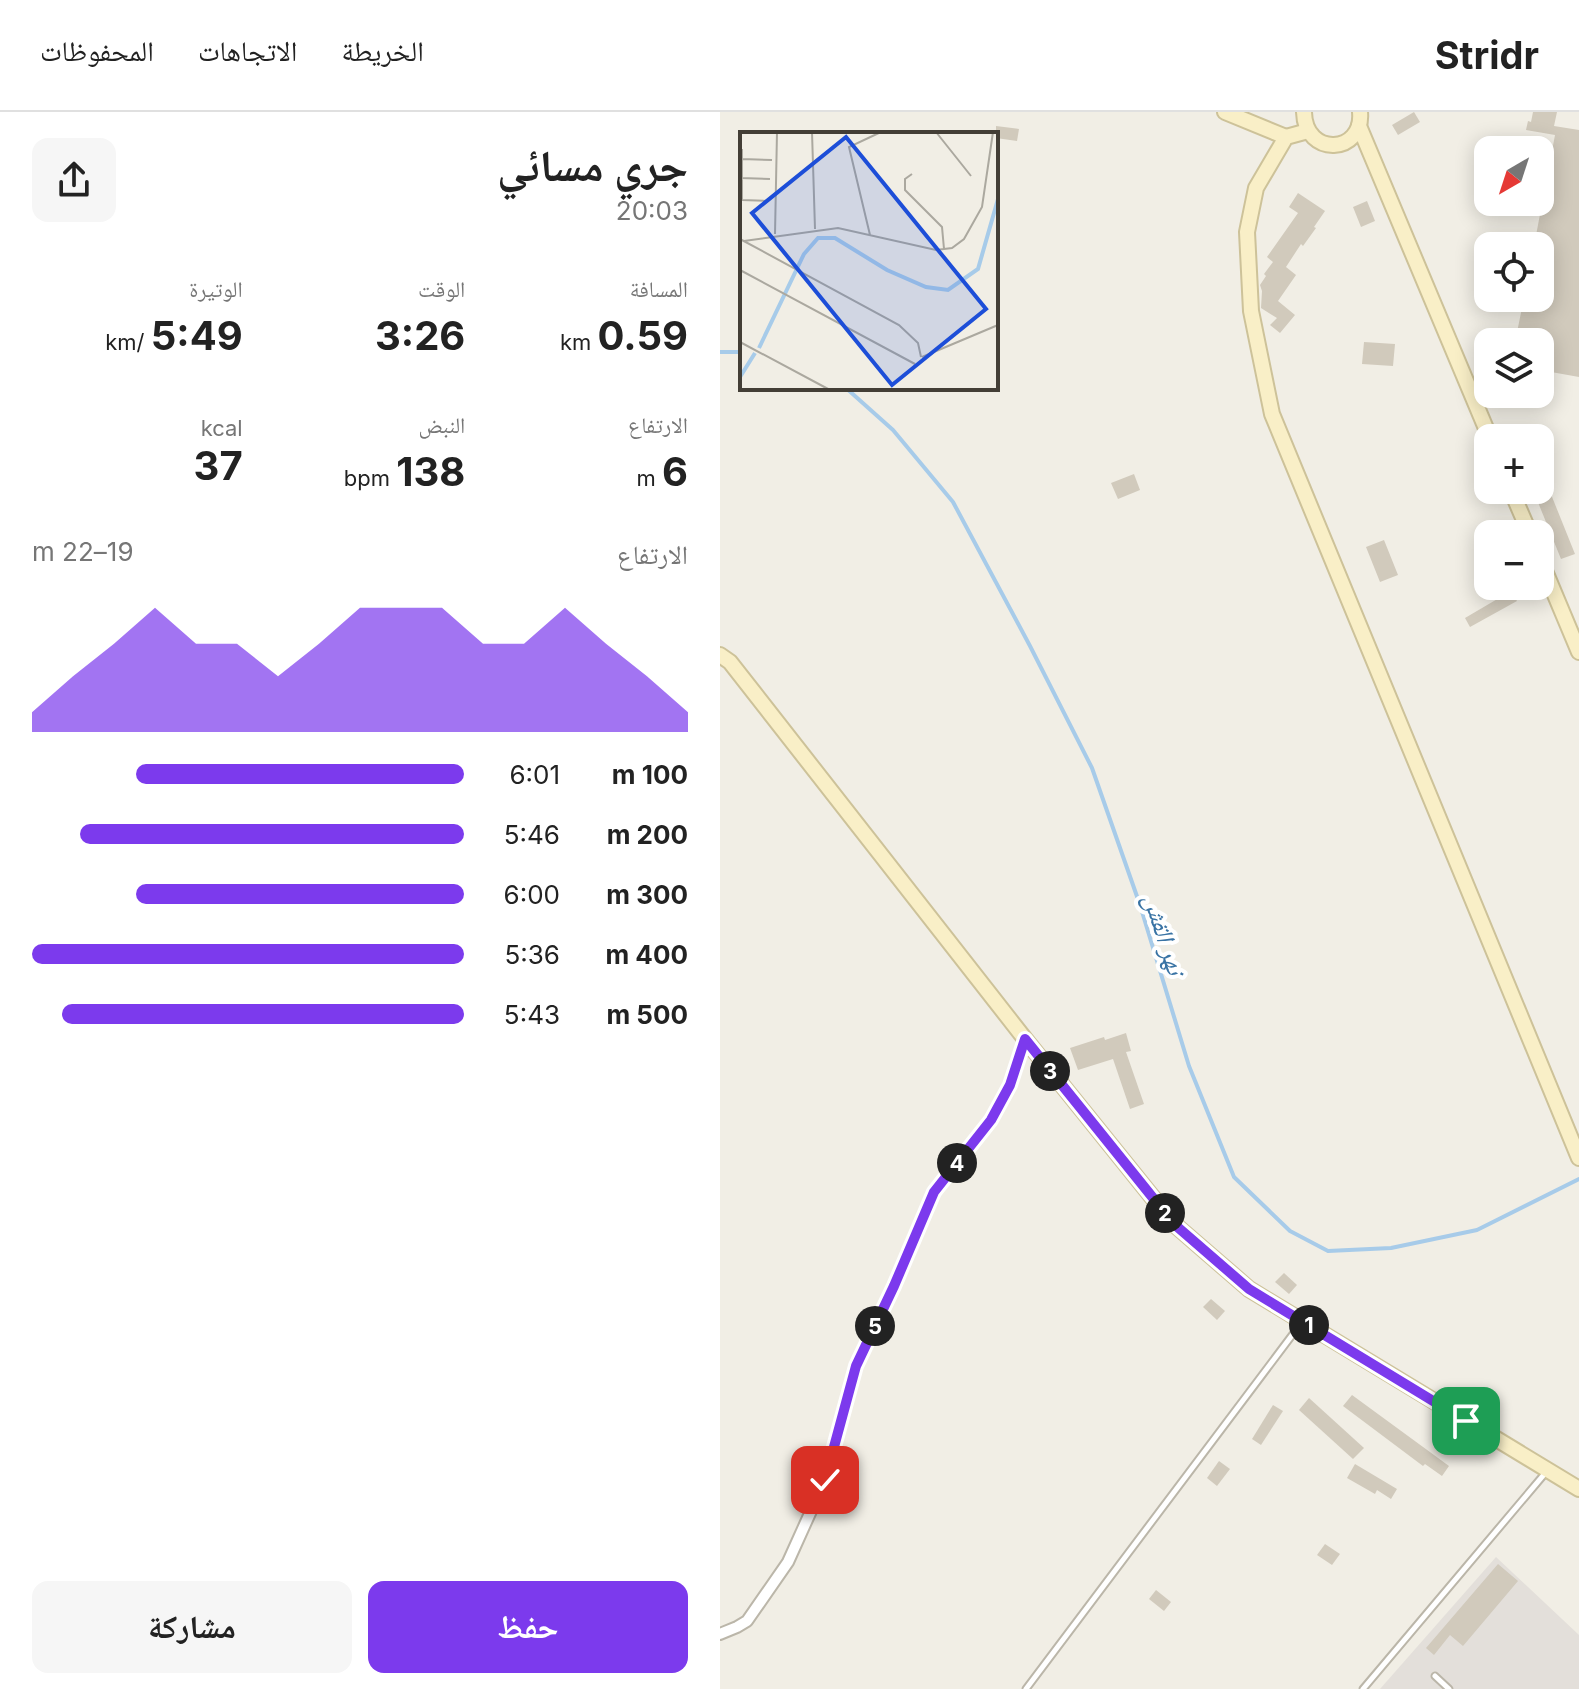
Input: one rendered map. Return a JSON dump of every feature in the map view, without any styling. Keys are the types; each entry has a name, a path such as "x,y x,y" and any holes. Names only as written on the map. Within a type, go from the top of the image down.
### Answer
{"street":[{"path":"1225,112 1286,137 1308,131"},
{"path":"1304,112 1308,131 1321,143 1340,144 1348,140 1355,134 1360,119"},
{"path":"1360,119 1484,424"},
{"path":"1286,137 1256,188 1247,232 1251,311 1272,414 1579,1158"},
{"path":"1554,592 1579,652"},
{"path":"720,655 730,662 1174,1224 1249,1289 1579,1489"},
{"path":"720,1634 747,1621 788,1562 825,1480 856,1366 934,1192 991,1120 1010,1085 1025,1039"}],"lane":[{"path":"1026,1689 1303,1321"},
{"path":"1363,1689 1547,1470"},
{"path":"1435,1676 1449,1689"}],"shaded area":[{"path":"1496,1557 1579,1635 1579,1689 1380,1689"}],"building":[{"path":"1414,112 1420,122 1398,135 1392,125"},
{"path":"1533,112 1557,112 1554,126 1579,130 1579,377 1554,373 1554,328 1518,328 1521,312 1554,312 1554,232 1537,232 1540,216 1554,216 1555,135 1526,130 1528,121 1531,122"},
{"path":"996,126 1019,129 1017,141 998,138"},
{"path":"1298,193 1325,211 1286,267 1296,275 1278,301 1295,315 1280,333 1270,325 1277,318 1261,308 1260,285 1273,262 1267,257 1298,213 1289,207"},
{"path":"1367,201 1375,221 1361,227 1353,207"},
{"path":"1364,342 1395,344 1393,366 1362,364"},
{"path":"1134,474 1140,490 1118,499 1111,483"},
{"path":"1554,502 1575,554 1561,559 1554,542 1554,520 1545,520 1539,504"},
{"path":"1384,540 1398,575 1380,582 1366,547"},
{"path":"1496,600 1517,601 1470,627 1465,618"},
{"path":"1126,1033 1131,1051 1126,1052 1144,1104 1130,1109 1113,1059 1078,1070 1070,1048"},
{"path":"1284,1273 1297,1285 1289,1294 1275,1282"},
{"path":"1211,1299 1225,1311 1217,1320 1203,1307"},
{"path":"1352,1395 1449,1466 1442,1476 1425,1464 1423,1466 1343,1406"},
{"path":"1309,1398 1364,1448 1353,1459 1299,1410"},
{"path":"1273,1405 1283,1411 1261,1445 1252,1439"},
{"path":"1219,1461 1230,1469 1217,1486 1207,1478"},
{"path":"1355,1464 1397,1489 1391,1499 1347,1478"},
{"path":"1325,1544 1340,1554 1332,1565 1317,1555"},
{"path":"1498,1564 1518,1581 1463,1646 1450,1635 1434,1655 1426,1648"},
{"path":"1156,1590 1171,1602 1164,1611 1149,1599"}],"waterway":[{"name":"نهر القش","path":"720,352 740,352"},
{"name":"نهر القش","path":"848,390 893,430 953,502 1092,768 1140,905 1189,1066 1234,1177 1290,1231 1328,1251 1391,1248 1477,1230 1579,1179"}],"route":[{"path":"825,1480 856,1366 934,1192 991,1120 1010,1085 1025,1039 1174,1224 1249,1289 1466,1421"}]}
